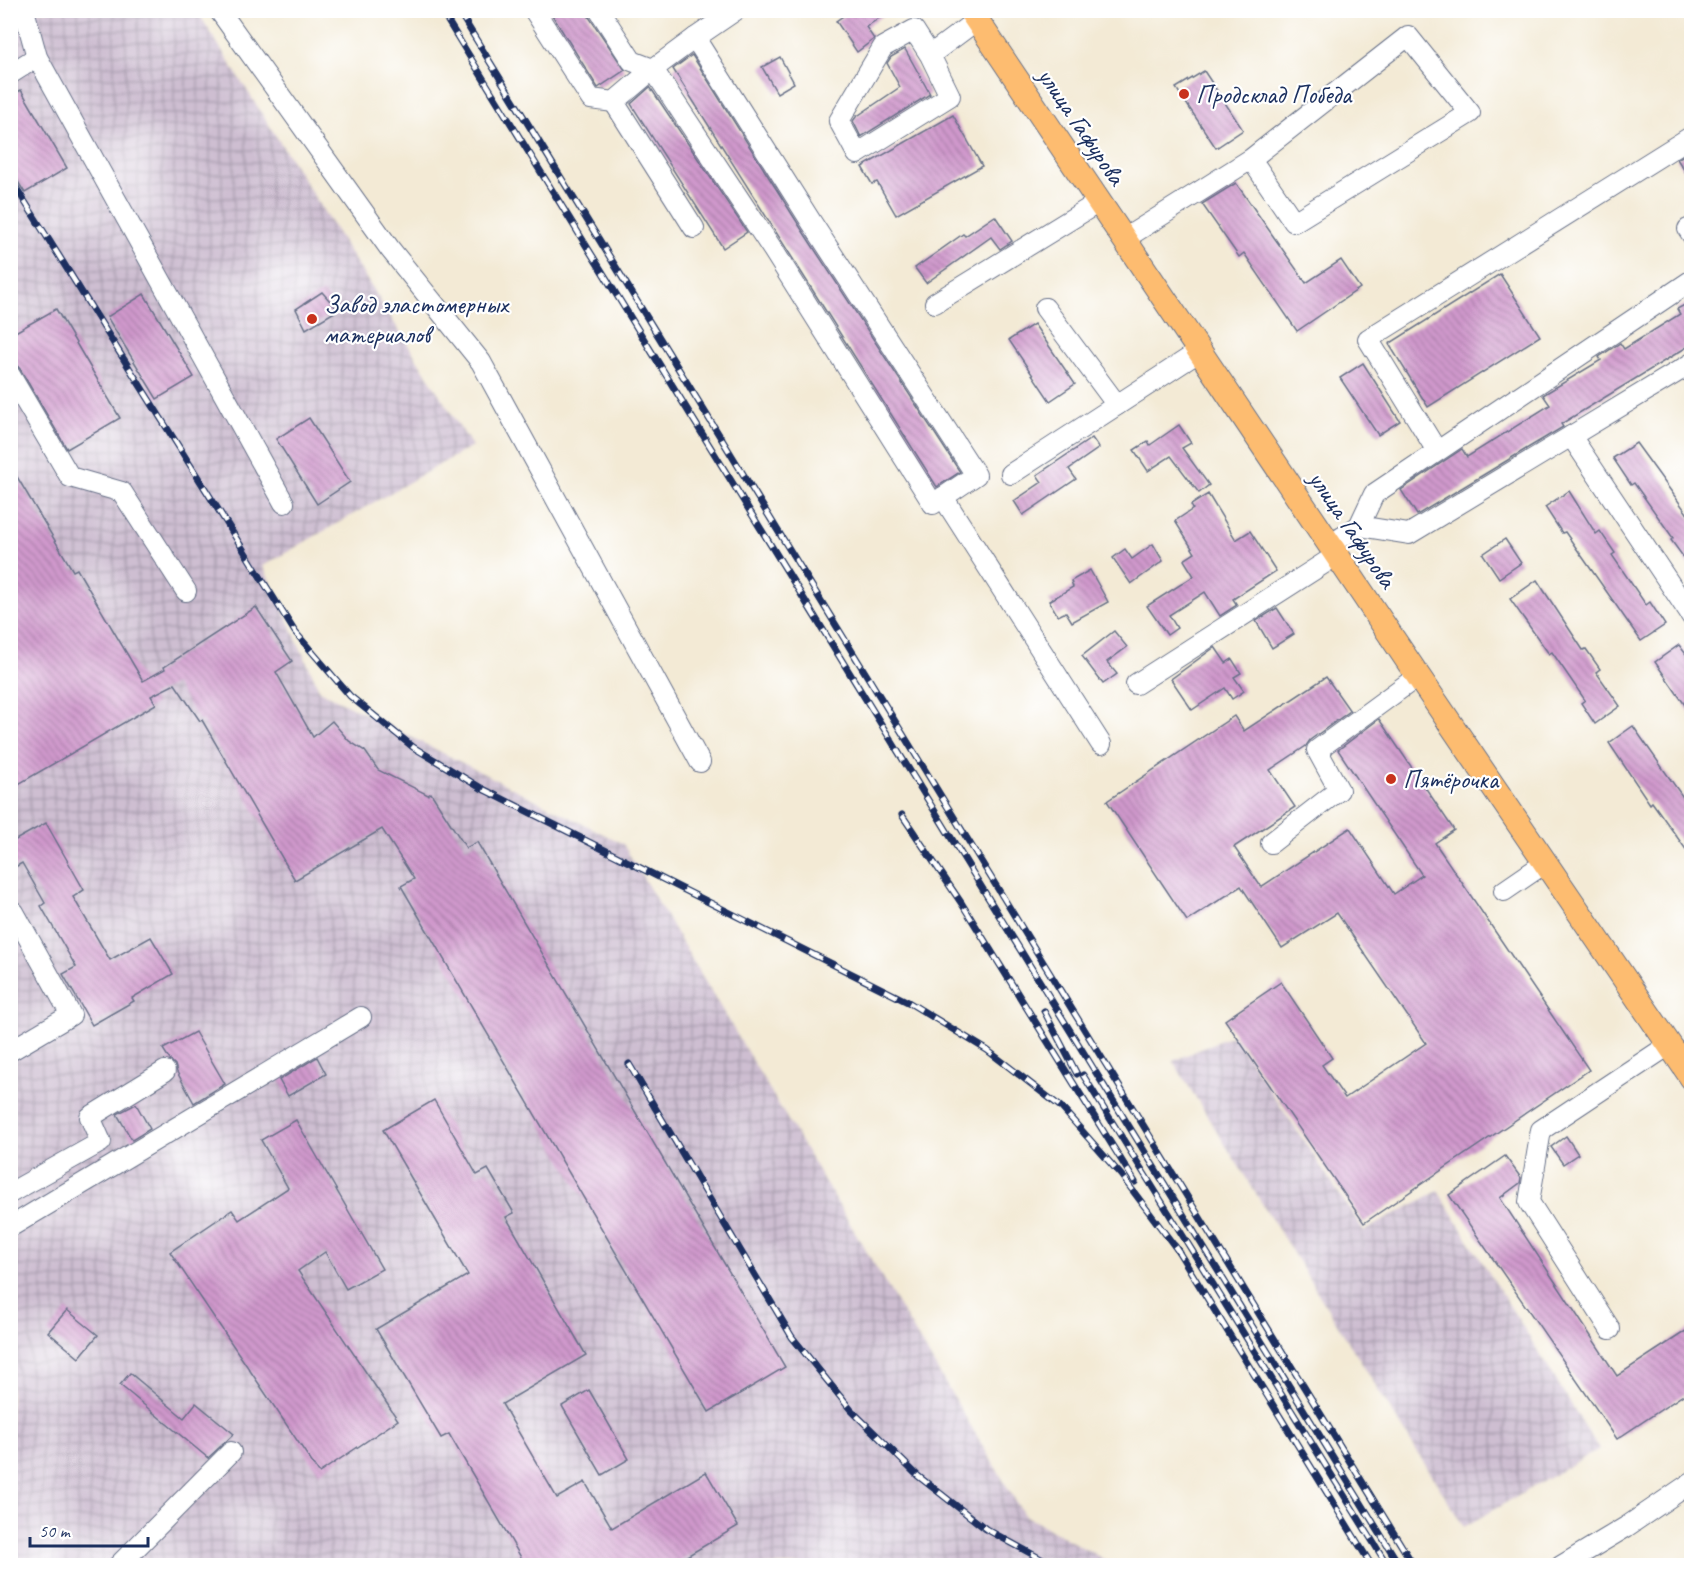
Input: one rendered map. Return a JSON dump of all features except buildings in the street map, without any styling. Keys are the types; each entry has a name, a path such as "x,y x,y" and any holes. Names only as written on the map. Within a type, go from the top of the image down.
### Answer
{"main road":[{"name":"улица Гафурова","path":"974,15 1418,676 1692,1078"}],"street":[{"path":"24,10 37,57 285,503"},
{"path":"219,10 390,249 481,362 700,762"},
{"path":"534,10 591,99 614,102 653,69 736,10"},
{"path":"599,10 632,61 653,69 772,250 933,504 976,475 695,38"},
{"path":"930,54 974,15"},
{"path":"914,30 930,54 950,96 857,154 839,121 883,47 914,30"},
{"path":"1124,239 1251,159 1408,36 1470,113 1294,222 1251,159"},
{"path":"10,74 37,57"},
{"path":"614,102 694,228"},
{"path":"1437,451 1368,339 1692,136"},
{"path":"935,303 1100,202"},
{"path":"1136,684 1333,550 1359,526 1374,494 1692,280"},
{"path":"1045,308 1118,405"},
{"path":"1011,474 1200,351"},
{"path":"1359,526 1409,534 1692,363"},
{"path":"10,375 70,477 122,492 186,591"},
{"path":"1570,436 1692,617"},
{"path":"943,497 1101,744"},
{"path":"1271,843 1339,790 1317,750 1418,676"},
{"path":"1504,891 1545,863"},
{"path":"10,1051 71,1015 14,912"},
{"path":"10,1227 361,1017"},
{"path":"1610,1329 1528,1202 1541,1130 1669,1044"},
{"path":"10,1193 101,1142 90,1118 165,1071"},
{"path":"118,1566 231,1452"},
{"path":"1561,1566 1626,1527 1692,1482"}],"shaded area":[{"path":"11,11 197,11 472,446 263,566 320,691 623,844 1024,1515 1114,1565 11,1566"},
{"path":"1233,1035 1364,1231 1438,1191 1599,1449 1464,1527 1173,1061"}],"railway":[{"path":"441,10 1400,1566"},
{"path":"458,10 1414,1566"},
{"path":"10,178 295,632 350,696 413,747 481,788 908,1002 987,1050 1061,1107 1121,1175 1179,1252"},
{"path":"902,815 962,904 1135,1182"},
{"path":"1044,1011 1077,1074"},
{"path":"629,1064 792,1337 851,1410 918,1476 986,1529 1054,1566"},
{"path":"1083,1075 1388,1566"},
{"path":"1175,1246 1372,1566"}],"place":[{"name":"Продсклад Победа","path":"1184,94"},
{"name":"Завод эластомерных материалов","path":"312,319"},
{"name":"Пятёрочка","path":"1391,779"}]}
